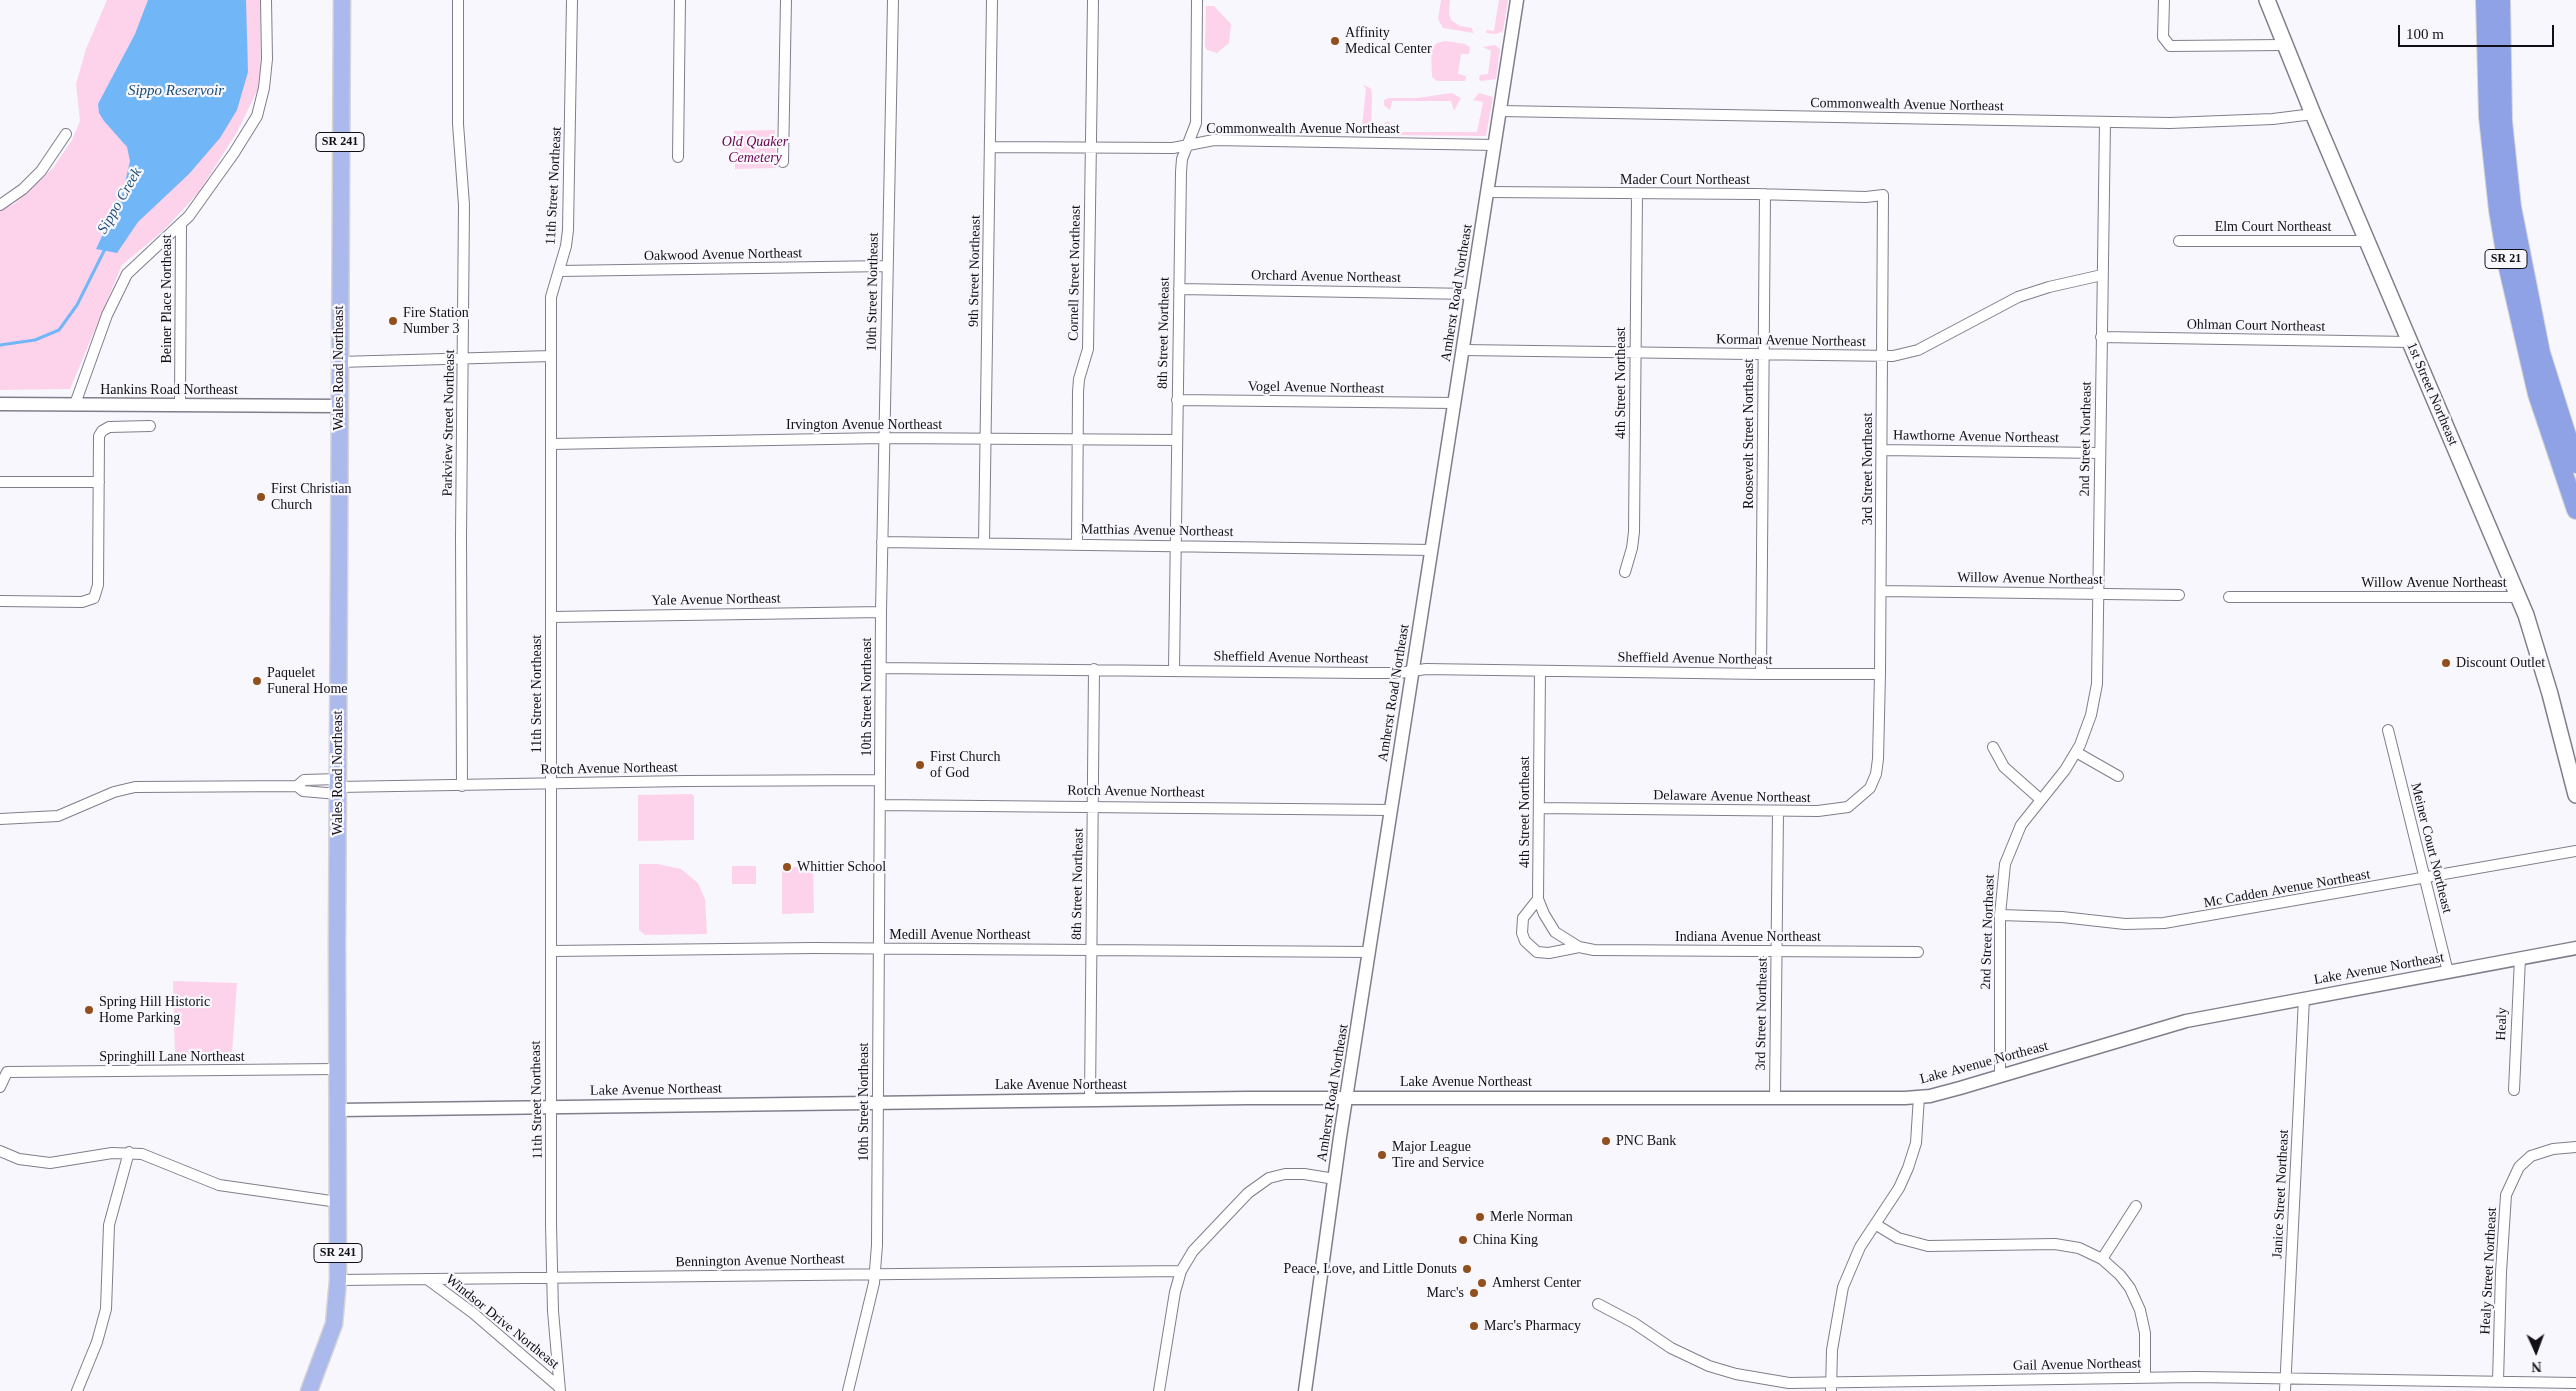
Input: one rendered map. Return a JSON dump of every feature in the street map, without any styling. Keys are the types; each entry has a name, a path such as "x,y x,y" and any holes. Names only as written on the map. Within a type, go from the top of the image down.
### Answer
{"highway":[{"name":"SR 21","path":"2485,0 2488,117 2495,192 2507,264 2537,394 2576,510"},
{"name":"SR 21","path":"2501,0 2503,121 2512,207 2541,354 2576,464"}],"main road":[{"name":"Wales Road Northeast","path":"309,1391 334,1324 338,1280 339,362 342,0"},
{"name":"1st Street Northeast","path":"2267,0 2313,114 2519,597 2550,694 2576,795"}],"street":[{"path":"75,404 107,316 127,274 181,224 200,203 253,124 260,108 267,59 266,0"},
{"name":"Parkview Street Northeast","path":"458,0 458,124 464,205 462,786"},
{"name":"11th Street Northeast","path":"560,1389 551,1278 551,297 566,246 568,230 572,0"},
{"path":"678,157 680,0"},
{"path":"783,162 786,0"},
{"name":"10th Street Northeast","path":"848,1391 876,1273 880,668 893,0"},
{"name":"9th Street Northeast","path":"984,543 992,0"},
{"name":"Cornell Street Northeast","path":"1077,544 1079,379 1088,349 1093,0"},
{"name":"8th Street Northeast","path":"1174,670 1181,172 1182,159 1196,123 1197,0"},
{"name":"Amherst Road Northeast","path":"1305,1391 1369,952 1517,0"},
{"path":"2164,0 2163,37 2170,46 2284,45"},
{"name":"Commonwealth Avenue Northeast","path":"1500,111 2105,122 2197,122 2273,119 2313,114"},
{"name":"2nd Street Northeast","path":"2000,1076 2000,915 2002,878 2008,853 2021,825 2065,770 2076,752 2086,730 2095,700 2105,122"},
{"path":"0,205 23,189 41,170 66,134"},
{"name":"Commonwealth Avenue Northeast","path":"991,147 1173,148 1214,140 1495,145"},
{"name":"Mader Court Northeast","path":"1487,192 1765,194 1866,197 1883,195"},
{"name":"4th Street Northeast","path":"1625,572 1632,548 1634,532 1637,193"},
{"name":"Roosevelt Street Northeast","path":"1761,674 1765,194"},
{"name":"3rd Street Northeast","path":"1879,743 1882,591 1883,195"},
{"name":"Beiner Place Northeast","path":"180,405 181,224"},
{"name":"Elm Court Northeast","path":"2179,241 2367,241"},
{"name":"Oakwood Avenue Northeast","path":"559,271 887,266"},
{"name":"Korman Avenue Northeast","path":"1463,350 1883,357 1918,350 2018,297 2049,287 2102,275"},
{"name":"Orchard Avenue Northeast","path":"1179,289 1472,294"},
{"name":"Ohlman Court Northeast","path":"2101,337 2410,342"},
{"path":"339,362 551,356"},
{"name":"Vogel Avenue Northeast","path":"1177,400 1455,403"},
{"name":"Hankins Road Northeast","path":"0,404 339,406"},
{"path":"0,601 82,602 94,598 98,585 98,442 102,431 111,427 150,426"},
{"name":"Irvington Avenue Northeast","path":"551,444 884,438 1177,440"},
{"name":"Hawthorne Avenue Northeast","path":"1882,450 2099,452"},
{"path":"0,482 98,482"},
{"name":"Matthias Avenue Northeast","path":"882,542 1432,550"},
{"name":"Willow Avenue Northeast","path":"1882,591 2179,595"},
{"name":"Willow Avenue Northeast","path":"2229,597 2519,597"},
{"name":"Yale Avenue Northeast","path":"551,617 881,612"},
{"name":"Sheffield Avenue Northeast","path":"880,668 1094,668 1361,673 1399,673 1413,670 1540,670 1880,674"},
{"name":"8th Street Northeast","path":"1090,1100 1094,668"},
{"name":"4th Street Northeast","path":"1538,899 1540,670"},
{"name":"Meiner Court Northeast","path":"2388,730 2448,972"},
{"name":"Delaware Avenue Northeast","path":"1539,808 1836,810 1854,804 1865,795 1873,782 1879,743"},
{"path":"1993,747 2004,766 2040,800"},
{"path":"2076,752 2118,776"},
{"path":"0,819 58,816 114,792 135,787 297,786 304,780 338,787"},
{"name":"Rotch Avenue Northeast","path":"338,787 880,780"},
{"path":"297,786 303,792 338,787"},
{"name":"Rotch Avenue Northeast","path":"880,806 1093,806 1391,810"},
{"name":"3rd Street Northeast","path":"1775,1098 1778,811"},
{"name":"Mc Cadden Avenue Northeast","path":"2000,915 2062,917 2125,924 2164,923 2576,851"},
{"name":"Indiana Avenue Northeast","path":"1579,947 1544,953 1529,946 1522,937 1522,925 1525,915 1538,899 1544,914 1555,932 1579,947 1594,950 1918,952"},
{"name":"Lake Avenue Northeast","path":"338,1110 1347,1097 1775,1098 1930,1096 2177,1023 2576,948"},
{"name":"Medill Avenue Northeast","path":"551,951 1091,949 1369,952"},
{"name":"Healy","path":"2514,1090 2520,958"},
{"name":"Janice Street Northeast","path":"2285,1391 2304,998"},
{"name":"Springhill Lane Northeast","path":"0,1086 3,1072 337,1069"},
{"path":"1831,1387 1836,1320 1843,1287 1860,1248 1899,1188 1912,1156 1917,1135 1919,1096"},
{"name":"Healy Street Northeast","path":"2498,1381 2501,1272 2506,1195 2519,1167 2531,1156 2553,1148 2576,1147"},
{"path":"0,1151 20,1159 50,1163 129,1152 152,1157 219,1185 338,1202"},
{"path":"77,1391 97,1342 106,1309 109,1225 129,1152"},
{"path":"1159,1391 1172,1306 1182,1271 1193,1251 1248,1193 1269,1178 1279,1174 1304,1174 1335,1179"},
{"path":"2102,1259 2136,1206"},
{"path":"1875,1224 1898,1238 1928,1246 2055,1244 2079,1248 2102,1259 2120,1275 2130,1288 2140,1310 2145,1333 2145,1378"},
{"name":"Bennington Avenue Northeast","path":"338,1280 1182,1271"},
{"name":"Windsor Drive Northeast","path":"427,1279 473,1313 560,1389"},
{"name":"Gail Avenue Northeast","path":"1598,1304 1634,1323 1671,1348 1708,1366 1766,1380 1831,1387 2145,1378 2285,1378 2576,1383"}],"green space":[{"path":"107,0 260,0 261,83 237,132 199,192 164,230 122,265 70,389 0,390 0,210 14,204 53,168 72,140 80,121 76,84 86,49"},
{"path":"1441,0 1450,0 1449,15 1452,21 1460,26 1472,28 1473,33 1443,28 1438,19"},
{"path":"1499,0 1508,0 1503,31 1496,34 1486,33 1487,30 1494,31"},
{"path":"1206,6 1214,6 1231,24 1229,43 1217,53 1207,50 1205,46"},
{"path":"1445,41 1465,44 1470,47 1469,54 1461,54 1458,74 1466,76 1465,81 1437,81 1432,77 1431,49 1437,43"},
{"path":"1495,45 1500,49 1496,79 1481,81 1479,79 1480,75 1488,74 1491,51 1483,47"},
{"path":"1363,85 1370,88 1372,93 1371,135 1361,135 1366,89"},
{"path":"1452,93 1461,98 1454,111 1451,101 1392,101 1390,110 1384,105 1384,100 1389,98 1417,98"},
{"path":"1479,93 1493,97 1486,136 1384,135 1384,124 1388,121 1391,125 1391,132 1477,132 1483,102 1473,100"},
{"name":"Old Quaker Cemetery","path":"775,130 776,168 735,169 734,131"},
{"path":"692,794 694,797 694,840 638,841 638,795"},
{"path":"639,864 658,864 681,869 698,883 705,899 707,934 645,935 639,930"},
{"path":"732,866 756,866 756,884 732,884"},
{"path":"782,867 813,867 814,913 782,914"},
{"path":"173,981 237,983 232,1054 175,1054"}],"water":[{"name":"Sippo Reservoir","path":"148,0 246,0 248,72 237,110 220,138 189,174 138,222 117,253 96,249 123,191 130,161 127,147 104,121 99,113 98,104 135,34"}],"waterway":[{"name":"Sippo Creek","path":"0,345 35,340 59,330 77,305 106,247"}],"place":[{"name":"Affinity Medical Center","path":"1335,41"},
{"name":"Fire Station Number 3","path":"393,321"},
{"name":"First Christian Church","path":"261,497"},
{"name":"Discount Outlet","path":"2446,663"},
{"name":"Paquelet Funeral Home","path":"257,681"},
{"name":"First Church of God","path":"920,765"},
{"name":"Whittier School","path":"787,867"},
{"name":"Spring Hill Historic Home Parking","path":"89,1010"},
{"name":"PNC Bank","path":"1606,1141"},
{"name":"Major League Tire and Service","path":"1382,1155"},
{"name":"Merle Norman","path":"1480,1217"},
{"name":"China King","path":"1463,1240"},
{"name":"Peace, Love, and Little Donuts","path":"1467,1269"},
{"name":"Amherst Center","path":"1482,1283"},
{"name":"Marc's","path":"1474,1293"},
{"name":"Marc's Pharmacy","path":"1474,1326"}]}
